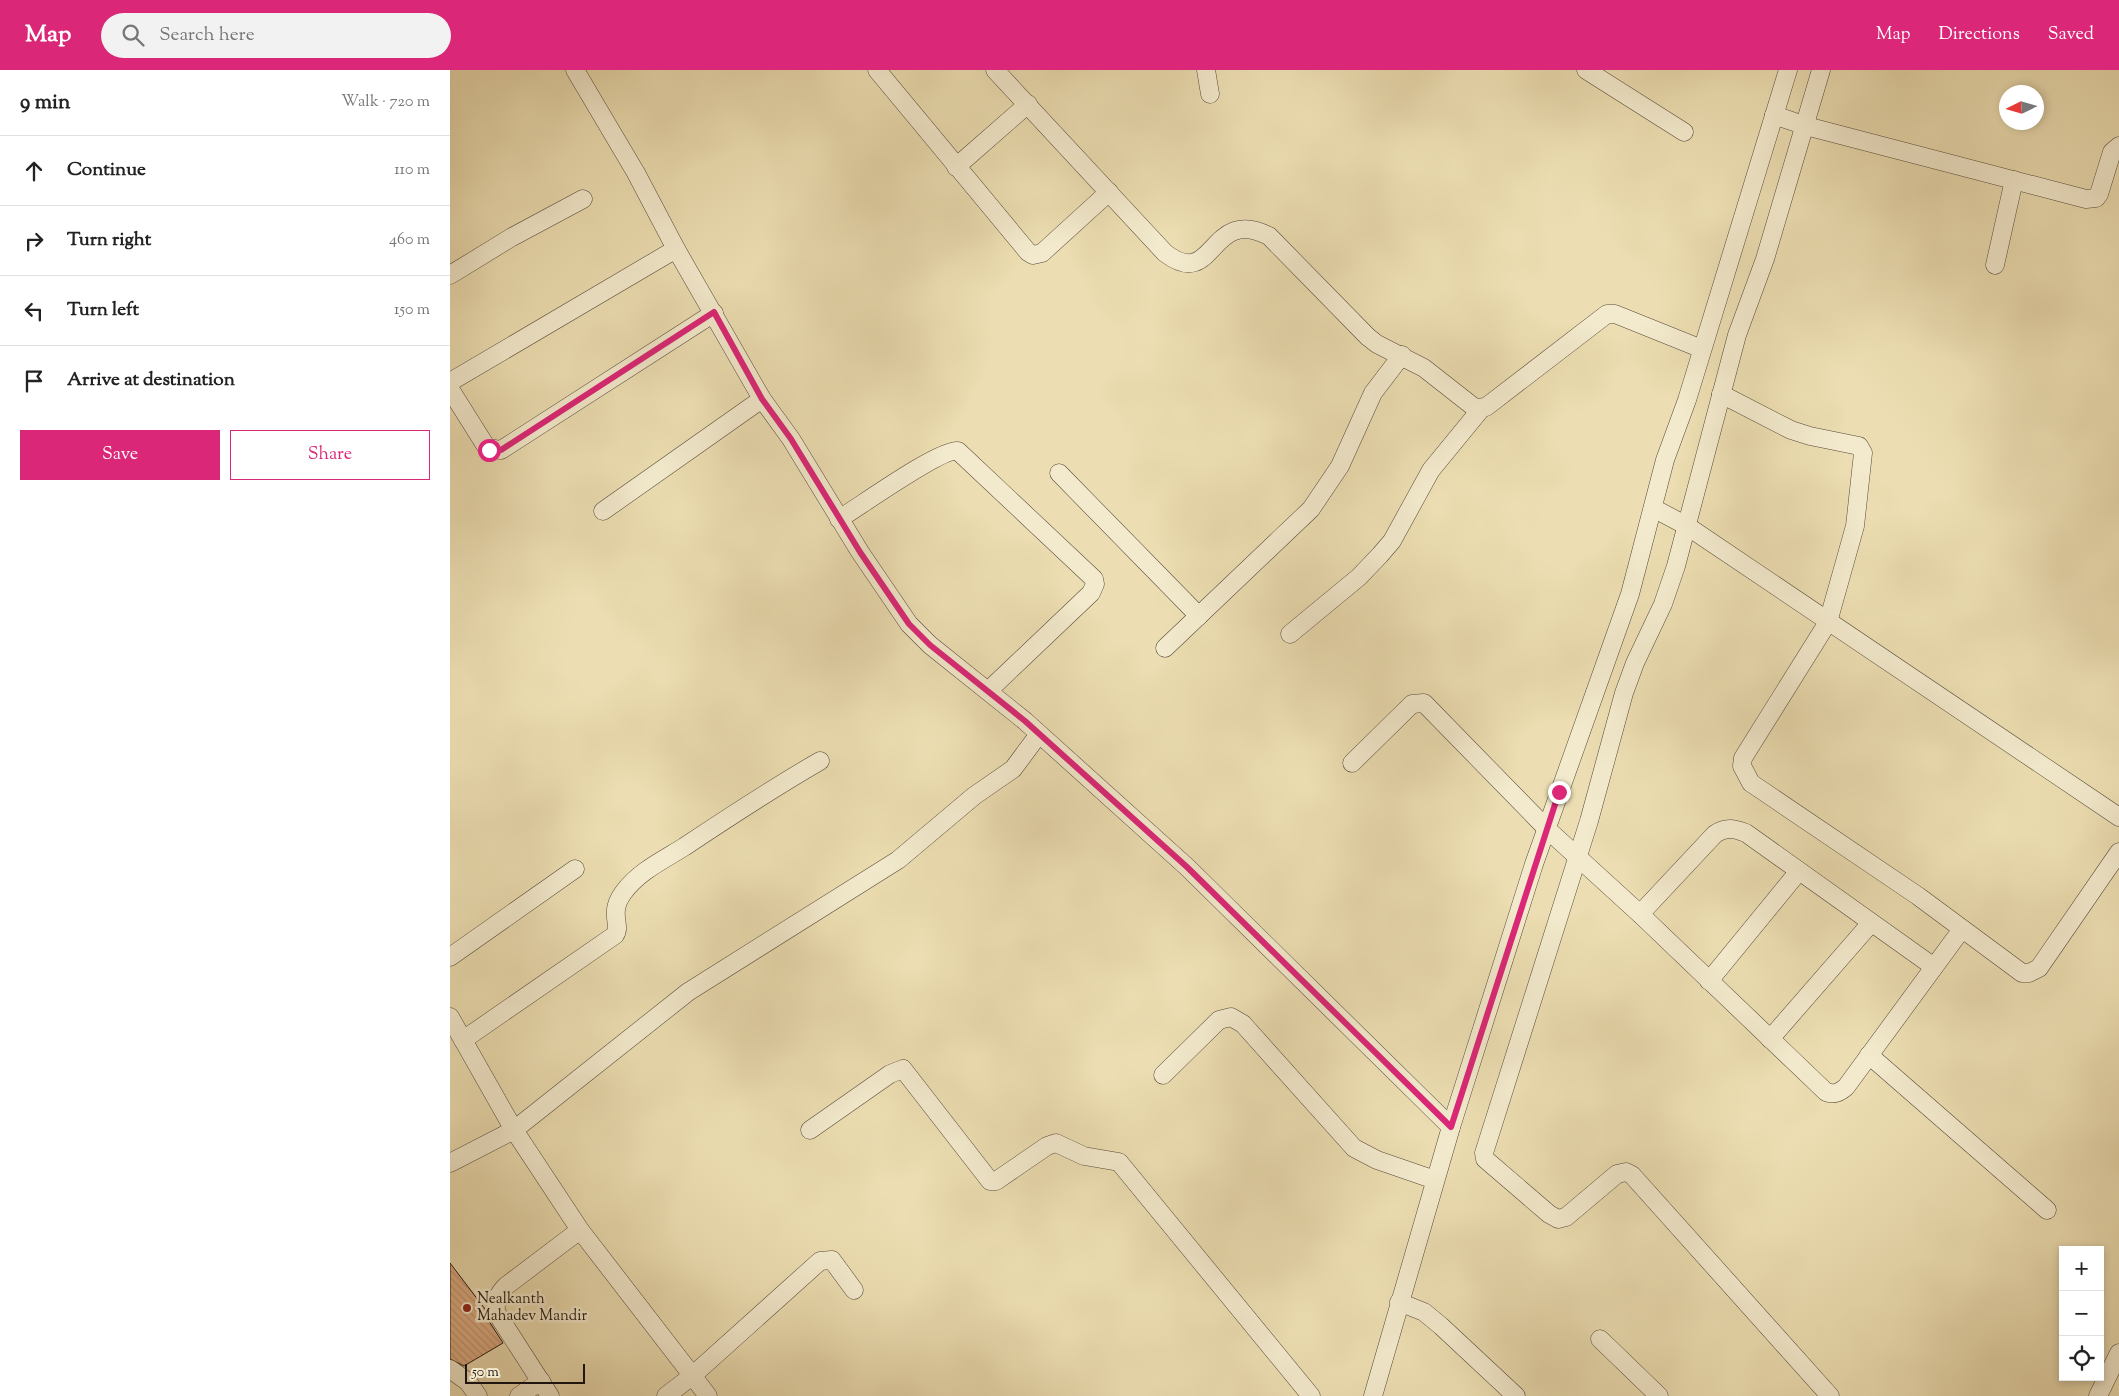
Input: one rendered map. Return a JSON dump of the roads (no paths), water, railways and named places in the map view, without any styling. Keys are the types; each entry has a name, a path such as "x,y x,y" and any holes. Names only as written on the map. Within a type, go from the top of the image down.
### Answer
{"street":[{"path":"575,70 636,172 676,249 714,312 762,399 791,439 839,519 909,624 930,645 1039,734 1187,867 1451,1127"},
{"path":"877,70 1028,252 1033,255 1042,253 1109,192"},
{"path":"995,70 1165,253 1178,263 1198,262 1232,231 1244,228 1255,229 1269,236 1368,338 1424,368 1471,406 1481,409"},
{"path":"1206,70 1210,94"},
{"path":"1586,70 1684,132"},
{"path":"1788,70 1791,121 1765,259 1737,335 1721,394 1671,517 1622,620 1586,713 1564,844 1521,1040 1484,1150 1484,1156 1558,1219 1566,1217 1617,1174 1626,1172 1632,1175 1830,1396"},
{"path":"1373,1396 1411,1307 1436,1180 1534,864 1564,844 1589,821 1624,693 1635,663 1663,604 1671,517 1665,460 1687,400 1702,349 1791,121 1821,70"},
{"path":"956,166 1028,104"},
{"path":"1791,121 2086,199 2096,198 2112,152 2119,146"},
{"path":"1995,265 2014,180"},
{"path":"450,275 512,237 582,199"},
{"path":"450,382 676,249"},
{"path":"450,389 487,448 501,450 714,312"},
{"path":"1290,634 1359,577 1380,555 1404,520 1431,470 1481,409 1607,314 1614,314 1702,349"},
{"path":"1165,648 1311,509 1340,466 1373,393 1402,355"},
{"path":"1721,394 1791,430 1859,446 1862,449 1855,526 1828,622 1743,758 1745,775 1750,783 1918,896 2016,970 2029,973 2038,968 2119,852"},
{"path":"603,511 762,399"},
{"path":"839,519 924,465 951,450 958,451 1094,579 1094,589 1091,593 988,691"},
{"path":"1059,473 1199,616"},
{"path":"1671,517 2119,816"},
{"path":"1352,763 1412,704 1424,703 1564,844 1826,1092 1831,1094 1839,1092 1846,1087 1962,929"},
{"path":"450,1163 514,1130 688,992 903,856 974,796 1013,770 1039,734"},
{"path":"463,1040 615,935 618,930 614,912 616,904 636,878 778,785 820,761"},
{"path":"1640,914 1714,834 1726,828 1746,833 1934,968"},
{"path":"450,957 576,870"},
{"path":"1709,981 1798,871"},
{"path":"1770,1039 1871,922"},
{"path":"450,1016 514,1130 580,1230 708,1396"},
{"path":"1163,1075 1219,1020 1231,1017 1243,1024 1354,1148 1377,1160 1436,1180"},
{"path":"1869,1055 2047,1210"},
{"path":"810,1130 890,1074 902,1069 990,1181 996,1181 1053,1143 1060,1143 1084,1156 1119,1162 1311,1396"},
{"path":"519,1396 545,1389 496,1312 498,1294 580,1230"},
{"path":"666,1396 692,1376 820,1261 832,1260 854,1290"},
{"path":"1411,1307 1442,1326 1516,1396"},
{"path":"1600,1339 1659,1396"},
{"path":"2098,1396 2119,1352"},
{"path":"450,1369 468,1382 478,1396"}],"place":[{"name":"Nealkanth Mahadev Mandir","path":"467,1308"}]}
